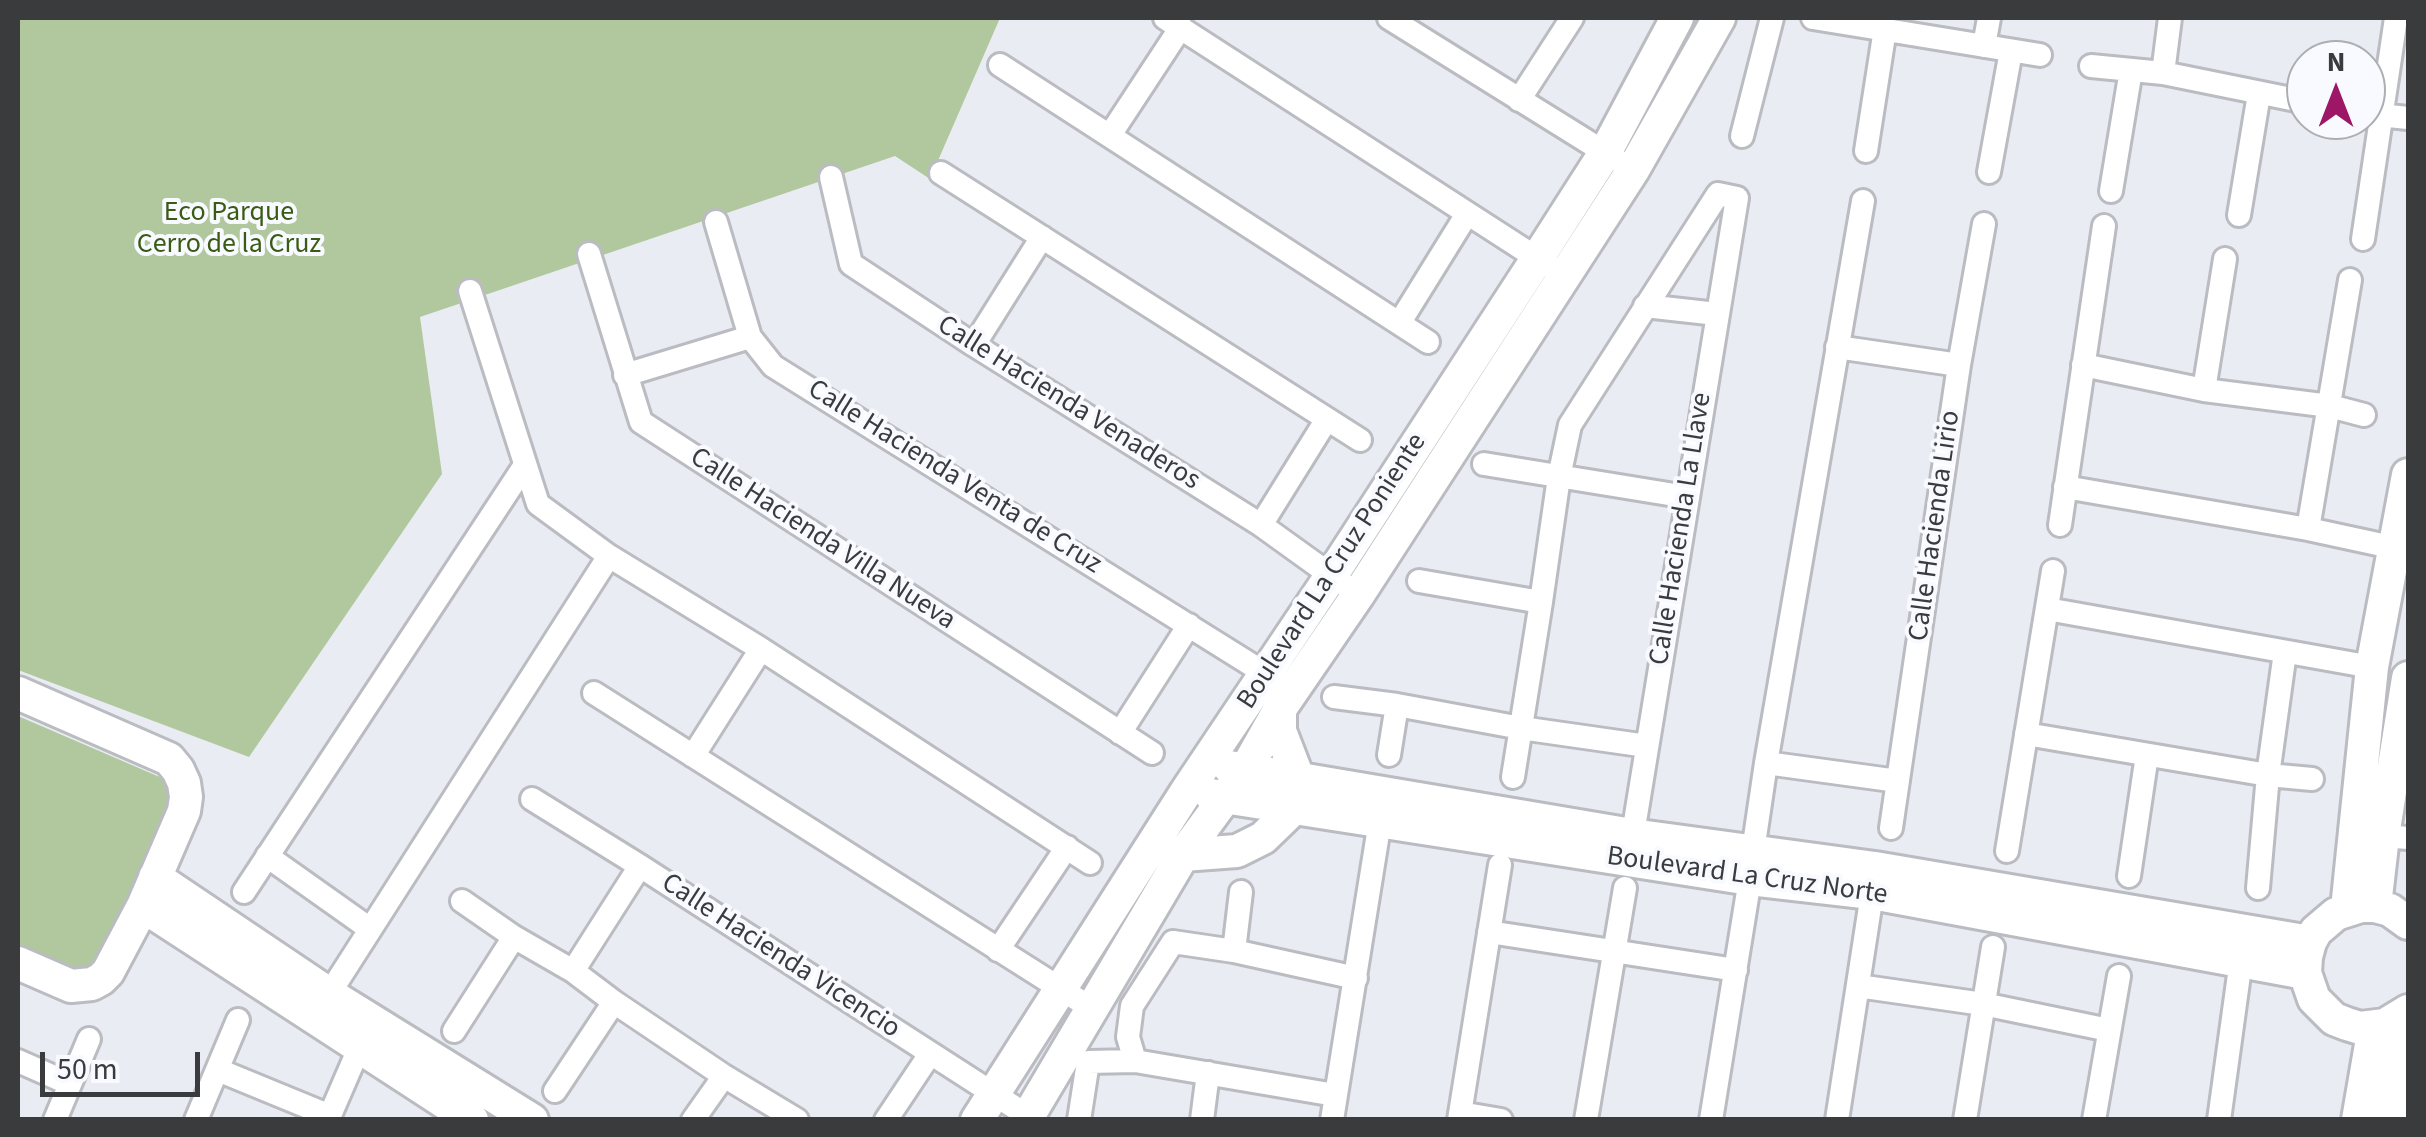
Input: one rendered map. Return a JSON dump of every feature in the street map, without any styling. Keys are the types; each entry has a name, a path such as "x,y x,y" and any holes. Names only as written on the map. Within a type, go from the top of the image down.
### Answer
{"street":[{"path":"1389,18 1633,170"},
{"path":"1519,100 1572,18"},
{"name":"Boulevard La Cruz Poniente","path":"1027,1118 1183,855 1227,798 1280,710 1358,595 1551,267 1604,152 1677,18"},
{"name":"Boulevard La Cruz Poniente","path":"985,1107 1331,576 1551,267 1633,170 1719,18"},
{"path":"1742,136 1772,18"},
{"path":"1813,18 2040,55"},
{"path":"1984,46 1989,18"},
{"path":"2163,73 2170,18"},
{"path":"2386,60 2396,18"},
{"path":"1110,135 1173,22 1551,267"},
{"path":"1866,151 1885,29"},
{"path":"1988,172 2011,52"},
{"path":"1000,65 1428,342"},
{"path":"2090,66 2163,73 2286,99"},
{"path":"2111,191 2131,70"},
{"path":"2238,214 2259,94"},
{"path":"2363,240 2371,140"},
{"path":"941,174 1360,440"},
{"name":"Calle Hacienda Venaderos","path":"831,177 851,264 1260,525 1358,595"},
{"name":"Calle Hacienda La Llave","path":"1586,1120 1737,198 1718,194 1644,306"},
{"path":"1711,1120 1766,763 1863,202"},
{"path":"1400,322 1467,214"},
{"name":"Calle Hacienda Venta de Cruz","path":"716,222 750,337 773,366 1266,674"},
{"name":"Calle Hacienda Lirio","path":"1891,828 1959,366 1984,224"},
{"path":"2060,525 2104,226"},
{"path":"974,345 1042,237"},
{"name":"Calle Hacienda Villa Nueva","path":"589,254 641,422 1152,754"},
{"path":"2204,390 2225,259"},
{"path":"2308,528 2350,280"},
{"path":"470,290 538,504 609,556 761,649 1090,863"},
{"path":"1513,776 1558,477 1570,425 1644,306 1717,314"},
{"path":"624,375 750,337"},
{"path":"1837,347 1959,366"},
{"path":"2084,365 2204,390 2330,406 2364,416"},
{"path":"1260,525 1328,418"},
{"path":"1484,464 1688,497"},
{"path":"244,892 525,466"},
{"path":"2361,908 2372,667 2396,610 2396,548 2408,480"},
{"path":"2065,488 2308,528 2396,548"},
{"path":"329,994 609,556"},
{"path":"2007,851 2052,572"},
{"path":"1419,582 1542,602"},
{"path":"2046,610 2372,667"},
{"path":"1120,733 1190,625"},
{"path":"693,756 761,649"},
{"path":"2258,888 2285,652"},
{"path":"2361,908 2396,837 2408,678"},
{"path":"18,693 169,759 184,783 186,797 184,811 149,891 108,972 92,984 71,986 18,963"},
{"path":"594,693 1091,1008"},
{"path":"1334,698 1647,746"},
{"path":"1390,754 1397,705"},
{"path":"1183,855 1237,852 1262,838 1296,794 1280,732 1280,710"},
{"path":"2026,734 2312,779"},
{"path":"2129,876 2147,754"},
{"path":"1766,763 1898,781"},
{"name":"Boulevard La Cruz Norte","path":"1196,778 1246,769 1296,794 1380,821 1629,861 1751,865 1874,881 2308,958"},
{"name":"Boulevard La Cruz Norte","path":"1196,778 1227,798 1296,794 1629,861"},
{"name":"Calle Hacienda Vicencio","path":"532,799 930,1054 985,1107 1027,1118"},
{"path":"1332,1120 1380,821"},
{"path":"998,950 1067,847"},
{"path":"267,856 370,929"},
{"path":"1500,864 1460,1116 1501,1120"},
{"path":"573,971 640,866"},
{"path":"1838,1120 1874,881"},
{"name":"Boulevard La Cruz Norte","path":"1874,881 2241,960 2308,958"},
{"path":"149,891 329,994 467,1109"},
{"path":"149,891 360,1046 467,1109 532,1120"},
{"path":"1234,951 1242,892"},
{"path":"462,902 797,1120"},
{"path":"2408,923 2390,910 2361,908 2325,922 2308,958 2314,999 2334,1019 2360,1028 2374,1027 2394,1021 2408,1011"},
{"path":"1490,932 1736,970"},
{"path":"454,1030 514,937"},
{"path":"1135,1062 1128,1037 1132,1006 1173,942 1356,978"},
{"path":"1965,1120 1993,947"},
{"path":"2219,1120 2241,960"},
{"path":"2094,1120 2119,976"},
{"path":"1858,986 1983,1004 2109,1030"},
{"path":"556,1091 614,1002"},
{"path":"196,1120 238,1020"},
{"path":"2389,1120 2401,1085 2408,1021"},
{"path":"2358,1120 2374,1027"},
{"path":"54,1120 89,1040"},
{"path":"218,1070 329,1118 360,1046"},
{"path":"886,1120 930,1054"},
{"path":"18,1061 70,1084"},
{"path":"1079,1120 1088,1062 1135,1062 1336,1096"},
{"path":"1202,1120 1208,1074"},
{"path":"693,1120 724,1076"}],"green space":[{"name":"Eco Parque Cerro de la Cruz","path":"18,18 1000,18 930,179 895,156 420,317 442,474 249,757 18,670"},
{"path":"18,716 169,781 177,796 102,970 86,976 18,948"}]}
